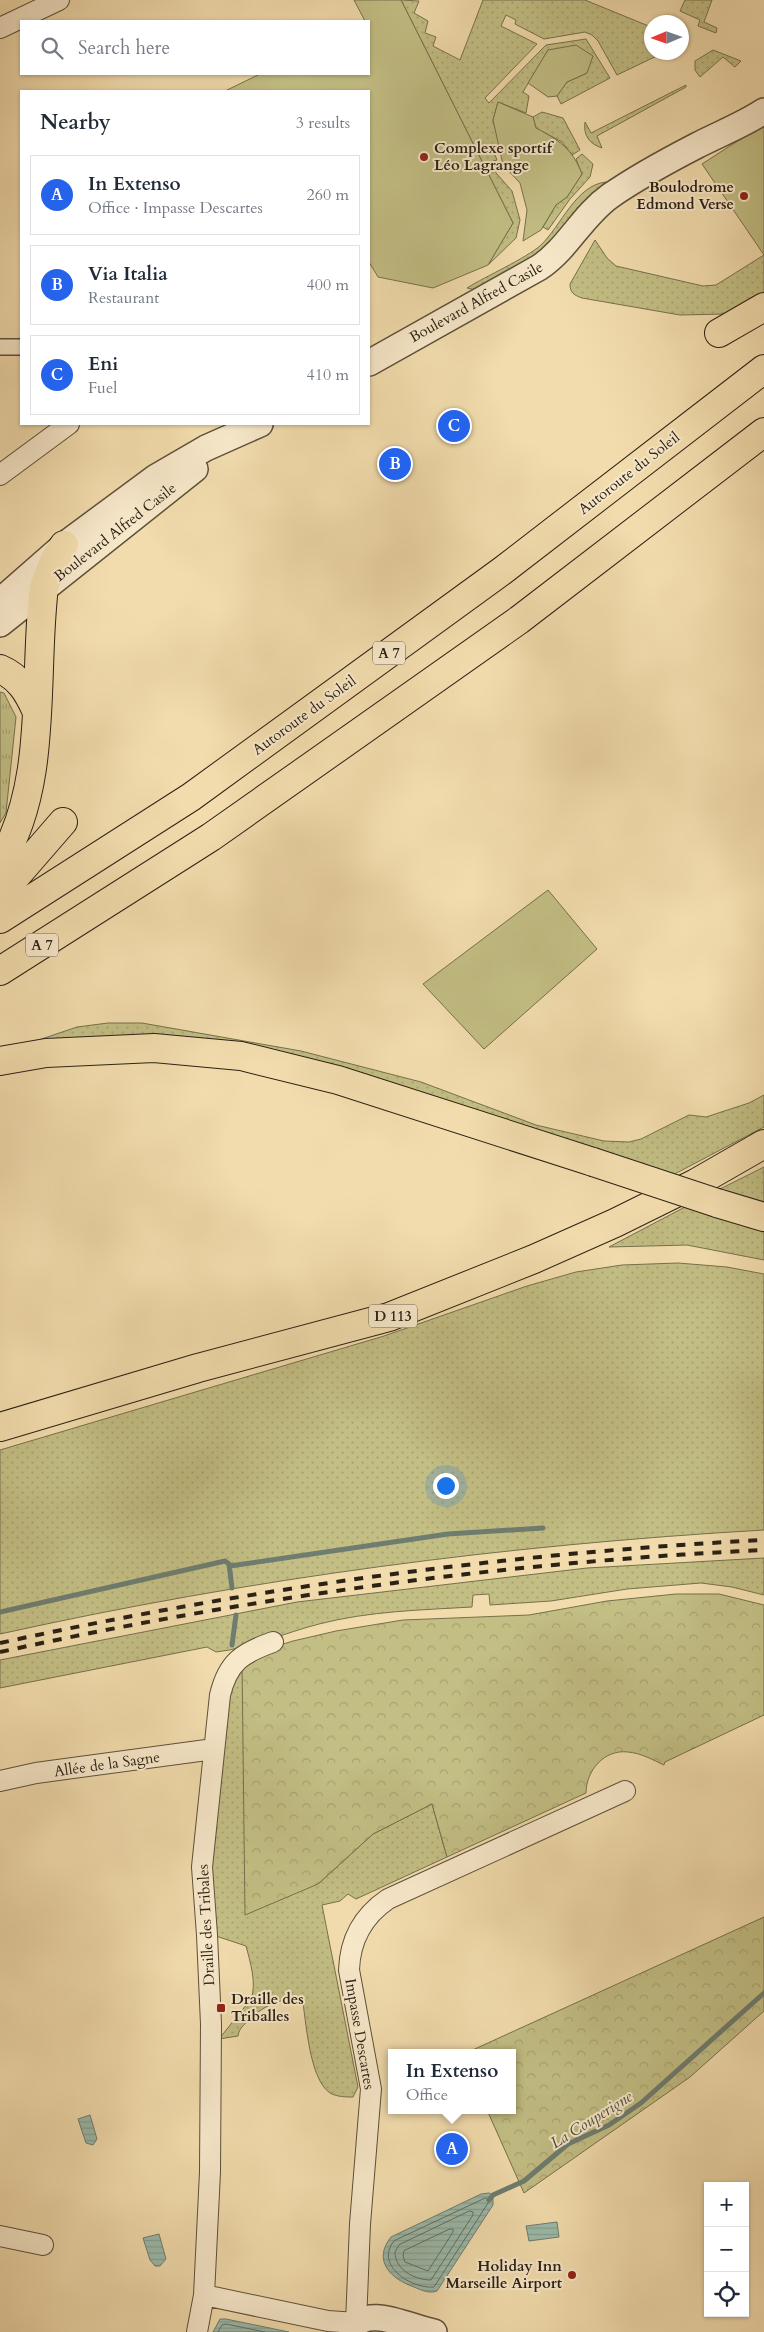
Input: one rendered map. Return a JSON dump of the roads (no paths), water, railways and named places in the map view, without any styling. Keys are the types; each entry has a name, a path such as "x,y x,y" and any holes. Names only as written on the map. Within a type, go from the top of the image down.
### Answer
{"main road":[{"path":"720,333 764,307"},
{"name":"Autoroute du Soleil","path":"0,919 207,785 502,571 764,369"},
{"name":"A 7","path":"0,971 211,837 511,626 764,432"},
{"path":"0,863 12,843 26,803 36,710 44,587 54,561 64,545"},
{"path":"0,668 13,675 22,685 31,697 36,710"},
{"path":"0,891 17,875 63,822"},
{"path":"0,1061 46,1053 154,1048 241,1056 338,1080 764,1217"},
{"name":"D 113","path":"0,1427 198,1368 389,1318 534,1259 615,1223 696,1183 764,1144"}],"street":[{"path":"0,28 59,0"},
{"name":"Boulevard Alfred Casile","path":"696,146 764,93"},
{"name":"Boulevard Alfred Casile","path":"370,362 540,267 562,249 595,209 610,196 696,146 764,111"},
{"path":"0,347 20,347"},
{"path":"0,475 68,425"},
{"name":"Boulevard Alfred Casile","path":"0,601 64,545 156,476 206,448 258,425"},
{"name":"Boulevard Alfred Casile","path":"0,624 44,587 220,449 229,439"},
{"name":"Draille des Tribales","path":"197,2332 204,2295 210,2172 211,2024 202,1867 214,1749 220,1695 229,1670 236,1660 247,1652 272,1642"},
{"name":"Allée de la Sagne","path":"0,1781 36,1774 214,1749"},
{"name":"Impasse Descartes","path":"354,2327 360,2224 371,2096 368,2070 349,1970 350,1957 357,1932 371,1912 388,1899 625,1791"},
{"path":"0,2236 43,2245"},
{"path":"204,2295 354,2327 366,2317 377,2317 434,2332"}],"water":[{"path":"90,2115 97,2139 93,2145 86,2143 78,2119"},
{"path":"489,2193 493,2195 493,2205 437,2291 425,2291 406,2284 387,2268 383,2254 391,2237 481,2194"},
{"path":"557,2222 559,2237 529,2241 526,2226"},
{"path":"159,2234 166,2259 160,2266 155,2266 150,2260 143,2238"},
{"path":"220,2319 226,2319 289,2332 213,2332"}],"waterway":[{"path":"230,1566 448,1534 543,1528"},
{"path":"0,1612 225,1561 229,1564 232,1588"},
{"path":"232,1645 236,1615"},
{"name":"La Couperigne","path":"489,2200 493,2195 524,2181 568,2144 609,2125 641,2103 764,1993"}],"railway":[{"path":"0,1643 190,1606 380,1576 572,1554 764,1540"},
{"path":"0,1652 94,1632 189,1615 380,1585 572,1563 764,1550"}],"place":[{"name":"Complexe sportif Léo Lagrange","path":"424,157"},
{"name":"Boulodrome Edmond Verse","path":"744,196"},
{"name":"Eni","path":"454,426"},
{"name":"Via Italia","path":"395,464"},
{"name":"Draille des Triballes","path":"221,2008"},
{"name":"In Extenso","path":"452,2149"},
{"name":"Holiday Inn Marseille Airport","path":"572,2275"}]}
